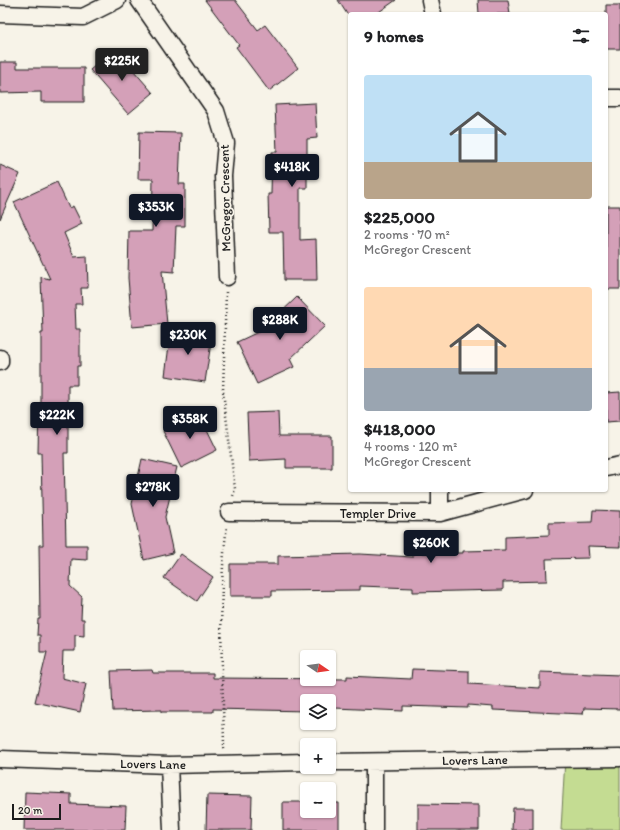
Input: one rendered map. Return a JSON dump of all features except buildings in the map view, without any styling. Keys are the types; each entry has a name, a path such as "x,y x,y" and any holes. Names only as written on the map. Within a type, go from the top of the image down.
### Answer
{"street":[{"path":"0,14 83,17 118,0"},
{"name":"McGregor Crescent","path":"140,0 216,111 224,136 226,143 223,176 227,277"},
{"path":"430,0 433,12"},
{"path":"608,98 620,98"},
{"path":"608,468 620,465"},
{"path":"440,492 440,513"},
{"name":"Templer Drive","path":"228,512 440,513 518,492"},
{"name":"Lovers Lane","path":"336,762 620,758"},
{"name":"Lovers Lane","path":"0,759 169,765 300,762"},
{"path":"374,762 374,830"},
{"path":"169,765 172,830"}],"path":[{"path":"224,763 222,633 224,548 228,512 235,489 223,391 227,277"}],"green space":[{"path":"565,758 620,759 620,830 561,830"}]}
